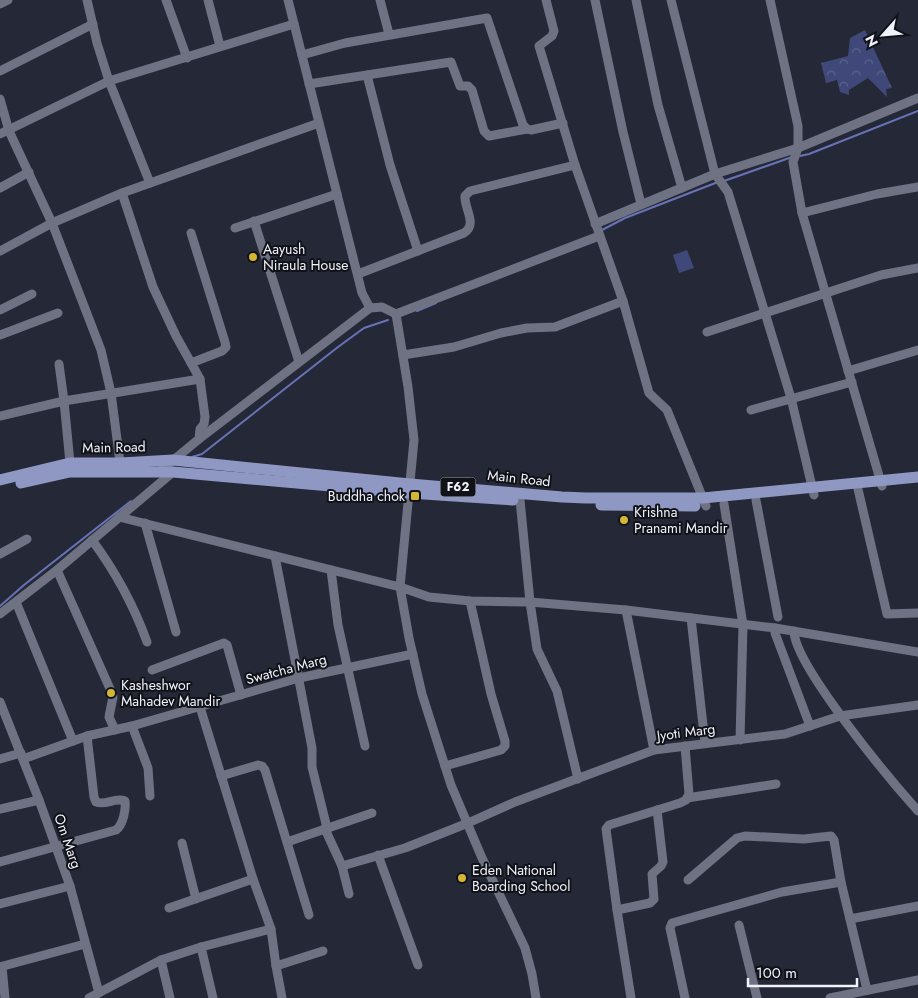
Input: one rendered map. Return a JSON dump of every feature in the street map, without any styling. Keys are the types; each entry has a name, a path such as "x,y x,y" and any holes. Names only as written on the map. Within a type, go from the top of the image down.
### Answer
{"main road":[{"name":"Main Road","path":"1,482 70,463 158,472 173,466"},
{"name":"Main Road","path":"1,482 70,472 173,466 520,500 624,506 705,502 918,481"},
{"name":"Main Road","path":"410,488 724,504 813,491 858,489 918,477"}],"street":[{"path":"0,4 8,0"},
{"path":"87,0 97,43 109,81 150,183"},
{"path":"166,0 187,58"},
{"path":"208,0 220,46"},
{"path":"288,0 362,293 370,308"},
{"path":"380,0 390,34"},
{"path":"546,0 554,31 552,36 540,46 575,165 624,301 649,393 667,410 705,502"},
{"path":"595,0 623,132 641,204"},
{"path":"636,0 658,104 682,188"},
{"path":"671,0 716,174 727,189 765,313 791,398 813,491"},
{"path":"770,0 798,126 798,148 793,162 802,213 881,484"},
{"path":"302,55 345,43 487,18 523,125 527,129"},
{"path":"0,71 93,24"},
{"path":"4,132 109,81 294,24"},
{"path":"309,84 451,62 460,86 468,86 472,90 484,131 489,136 562,123"},
{"path":"367,75 390,165 418,251"},
{"path":"595,224 716,174 798,148 918,98"},
{"path":"0,99 4,132 29,172 52,223 101,350 111,393 121,468"},
{"path":"0,251 52,223 122,193 319,123"},
{"path":"358,274 470,230 471,225 464,202 465,196 470,191 575,165"},
{"path":"0,188 29,172"},
{"path":"802,213 877,194 918,187"},
{"path":"122,193 153,287 176,336 200,380 205,417 204,424 200,429 199,439"},
{"path":"235,228 337,194"},
{"path":"254,222 299,362"},
{"path":"191,234 226,347 222,351 191,363"},
{"path":"396,314 599,236"},
{"path":"707,332 880,275 918,268"},
{"path":"0,310 32,294"},
{"path":"403,355 454,347 501,333 527,328 556,327 624,301"},
{"path":"0,614 57,570 119,517 199,439 370,308 382,306 396,314"},
{"path":"0,335 58,313"},
{"path":"396,314 414,440 400,587 413,654 422,694 450,785 525,948 536,998"},
{"path":"848,371 918,350"},
{"path":"59,364 70,463"},
{"path":"0,416 64,401 200,380"},
{"path":"752,410 852,382"},
{"path":"858,489 887,614 917,613"},
{"path":"520,500 530,602 537,650 557,691 578,779"},
{"path":"756,500 778,617"},
{"path":"724,504 742,625 740,740"},
{"path":"119,517 400,587 429,597 470,601 530,602 626,610 775,628 918,652"},
{"path":"145,523 176,632"},
{"path":"0,554 27,540"},
{"path":"92,540 110,564 147,642"},
{"path":"275,556 312,748 312,767 326,829 342,866 349,894"},
{"path":"57,570 112,694 109,717 116,730"},
{"path":"332,570 338,625 346,668 365,746"},
{"path":"445,766 501,750 505,746 470,601"},
{"path":"16,602 73,741"},
{"path":"626,610 654,750"},
{"path":"691,618 705,744"},
{"path":"775,628 775,633 810,726"},
{"path":"794,631 794,638 809,668 840,716 918,811"},
{"path":"152,670 224,643 227,645 241,695"},
{"name":"Swatcha Marg","path":"0,759 22,756 87,736 132,726 299,678 413,654"},
{"name":"Om Marg","path":"0,702 2,715 22,756 70,886 99,993"},
{"name":"Jyoti Marg","path":"342,866 405,848 515,802 654,750 785,734 840,716 918,705"},
{"path":"200,707 253,879 271,929 282,998"},
{"path":"132,726 148,768 150,796"},
{"path":"0,862 121,827 126,806 125,801 99,804 94,797 87,736"},
{"path":"685,746 688,798"},
{"path":"221,776 258,765 264,768 309,915"},
{"path":"631,998 606,828 680,803 688,798 776,784"},
{"path":"0,809 39,800"},
{"path":"617,910 650,903 654,899 652,874 663,862 657,810"},
{"path":"287,842 372,813"},
{"path":"688,880 737,838 745,836 804,839 830,836 834,840 867,990"},
{"path":"182,843 196,899"},
{"path":"378,856 418,965"},
{"path":"169,908 253,879"},
{"path":"685,998 670,928 672,923 782,892 842,882"},
{"path":"0,904 70,886"},
{"path":"850,919 918,906"},
{"path":"740,925 757,998"},
{"path":"89,998 161,960 201,947 271,929"},
{"path":"5,998 1,967 85,944"},
{"path":"201,947 213,998"},
{"path":"276,966 323,951"},
{"path":"161,960 170,998"},
{"path":"830,998 918,980"}],"green space":[{"path":"865,30 892,88 886,89 887,97 868,78 849,90 849,95 840,92 837,80 826,83 821,63 848,56 850,38"},
{"path":"687,250 694,268 679,273 673,255"}],"waterway":[{"path":"800,156 918,111"},
{"path":"724,181 792,157"},
{"path":"602,230 625,218 718,182"},
{"path":"417,311 436,303"},
{"path":"192,457 202,454 364,328 388,320"},
{"path":"0,606 131,501"}],"place":[{"name":"Aayush Niraula House","path":"253,257"},
{"name":"Buddha chok","path":"415,496"},
{"name":"Krishna Pranami Mandir","path":"624,520"},
{"name":"Kasheshwor Mahadev Mandir","path":"111,693"},
{"name":"Eden National Boarding School","path":"462,878"}]}
